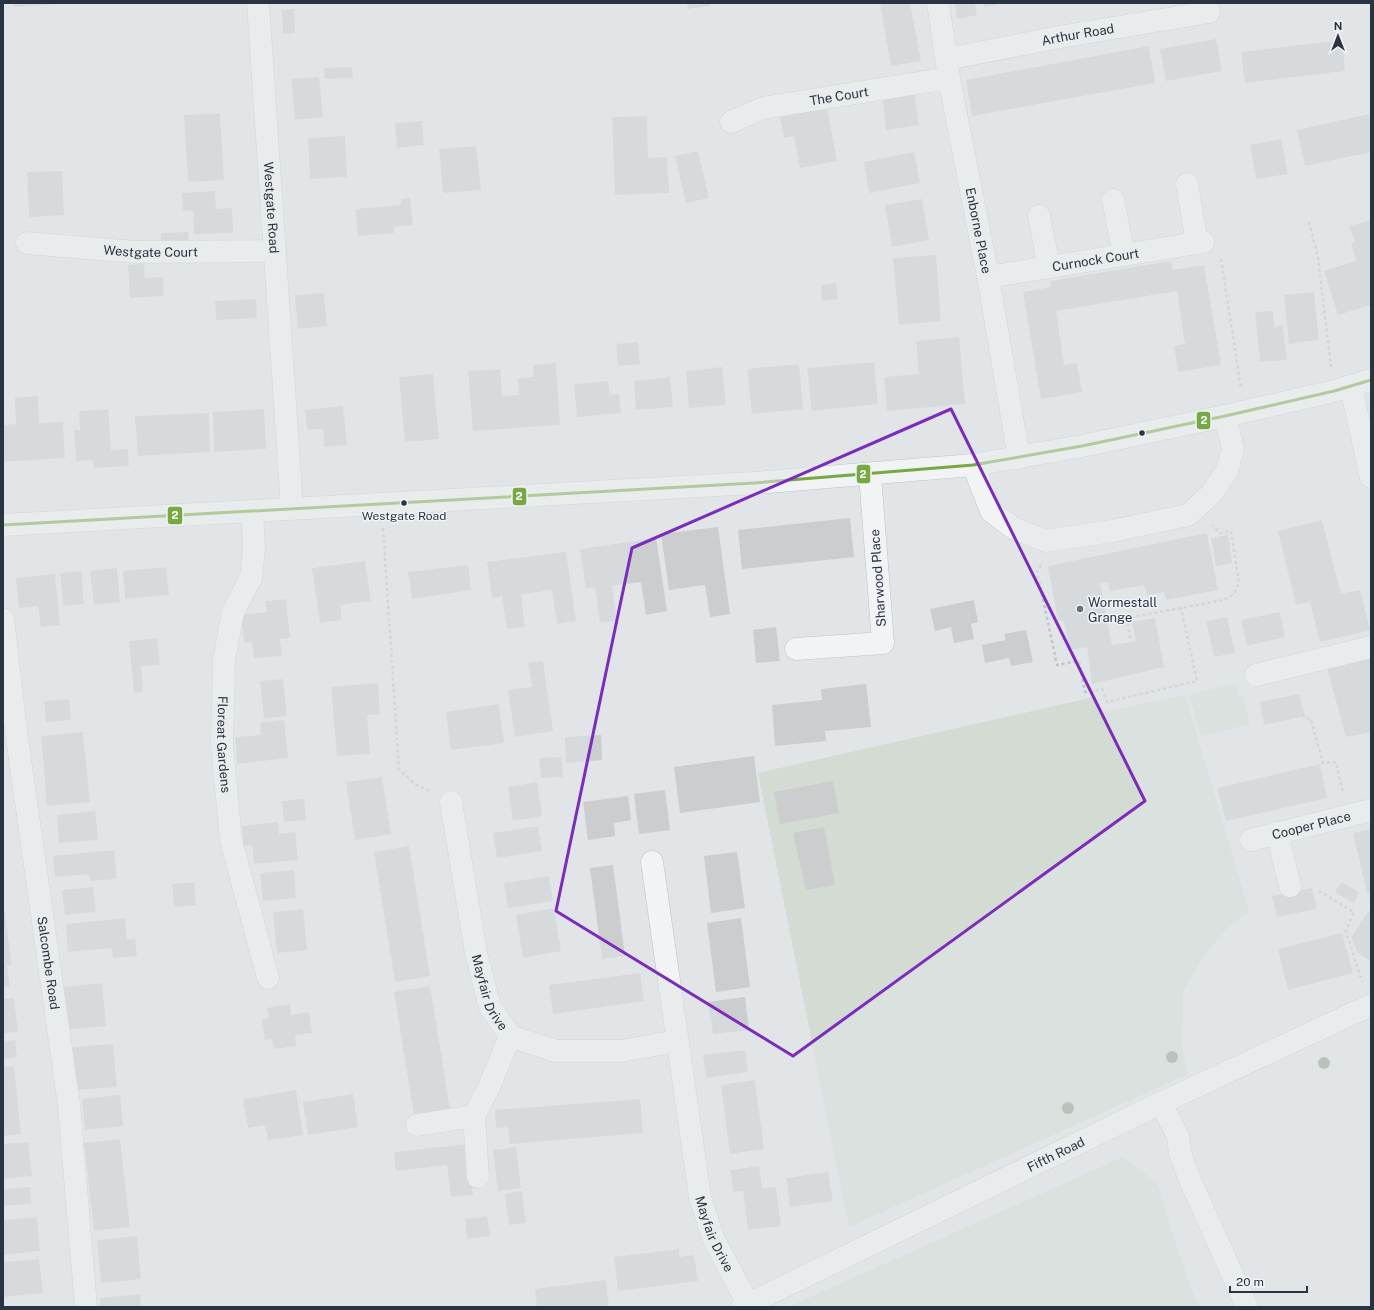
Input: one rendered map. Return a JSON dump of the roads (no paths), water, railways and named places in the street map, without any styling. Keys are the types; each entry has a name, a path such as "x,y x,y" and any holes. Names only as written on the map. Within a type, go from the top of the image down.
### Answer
{"street":[{"name":"Westgate Road","path":"258,3 292,508"},
{"name":"Enborne Place","path":"938,3 948,69 988,277 1019,458"},
{"name":"Arthur Road","path":"948,69 1065,36 1209,12"},
{"name":"The Court","path":"731,122 763,108 948,69"},
{"name":"Curnock Court","path":"988,277 1200,243 1187,184"},
{"path":"1113,200 1124,255"},
{"path":"1039,216 1049,267"},
{"name":"Westgate Court","path":"27,243 135,252 275,251"},
{"path":"3,525 292,508 754,484 973,465 1019,458 1225,416 1342,389 1371,380"},
{"path":"1342,389 1371,477"},
{"path":"973,465 991,511 1013,528 1046,541 1078,538 1188,515 1212,492 1227,471 1233,449 1225,416"},
{"name":"Sharwood Place","path":"796,649 883,642 870,475"},
{"name":"Floreat Gardens","path":"252,511 254,549 251,578 232,612 224,660 222,745 231,840 268,978"},
{"name":"Salcombe Road","path":"3,619 10,732 69,1105 86,1307"},
{"path":"1256,675 1371,647"},
{"name":"Mayfair Drive","path":"451,802 476,953 490,1007 510,1036 556,1051 621,1051 678,1041"},
{"name":"Cooper Place","path":"1251,840 1371,810"},
{"path":"1277,833 1290,886"},
{"name":"Mayfair Drive","path":"652,862 700,1197 713,1238 745,1306"},
{"name":"Fifth Road","path":"745,1306 1161,1103 1212,1071 1371,1005"},
{"path":"478,1177 474,1116 489,1087 510,1036"},
{"path":"1161,1103 1178,1136 1180,1153 1193,1187 1247,1307"},
{"path":"417,1125 474,1116"}],"place":[{"name":"Westgate Road","path":"404,503"},
{"name":"Wormestall Grange","path":"1080,609"}]}
